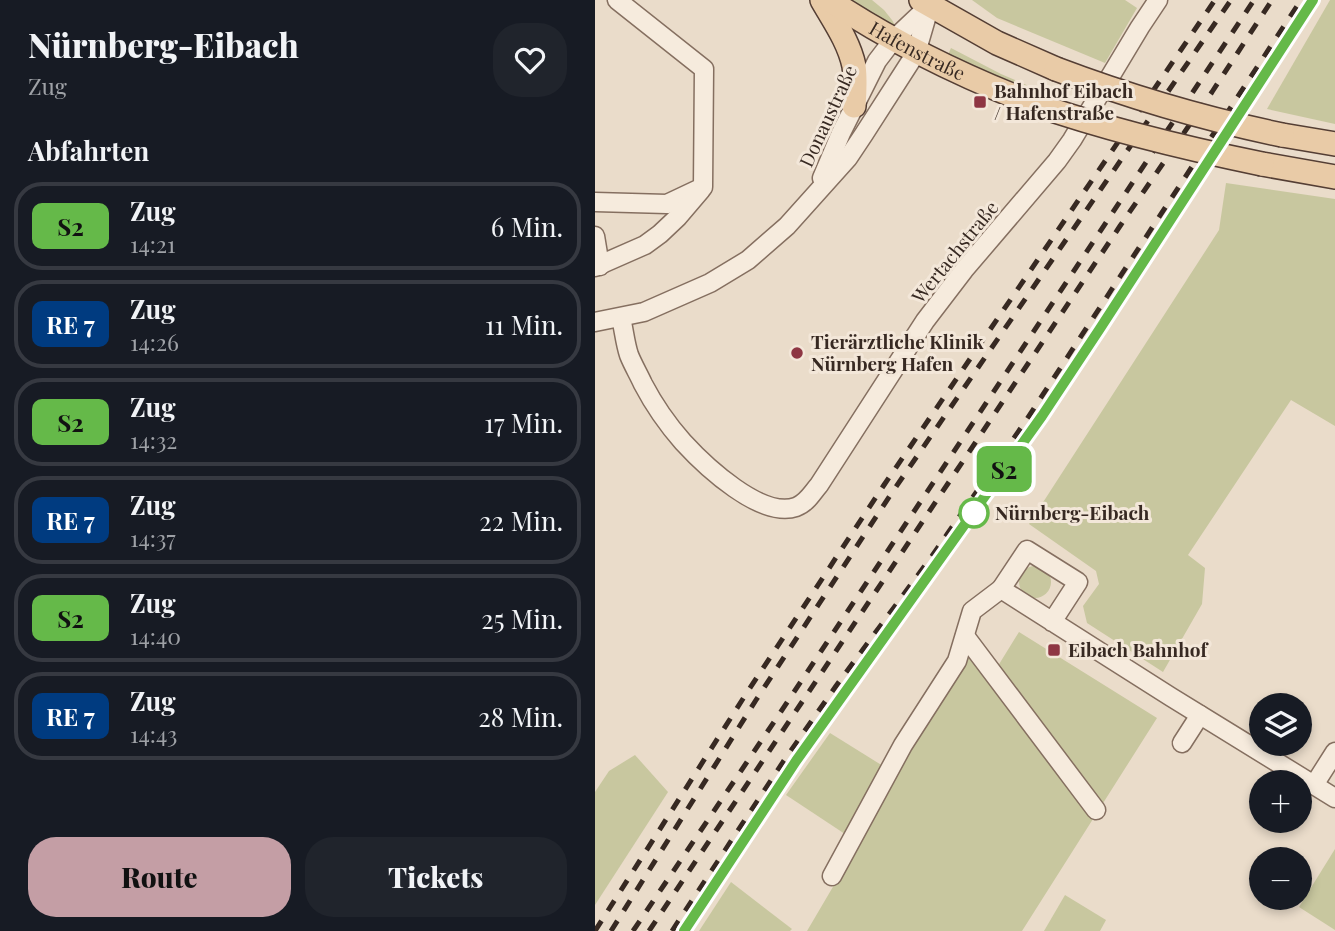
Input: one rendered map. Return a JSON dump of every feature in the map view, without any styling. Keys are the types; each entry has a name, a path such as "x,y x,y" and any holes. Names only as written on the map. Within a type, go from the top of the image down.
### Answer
{"main road":[{"path":"822,0 844,39 855,69 854,106"},
{"name":"Hafenstraße","path":"829,0 916,53 1034,104 1186,148 1335,177"},
{"path":"926,3 997,43 1121,93 1165,107 1282,135 1335,144"}],"street":[{"path":"595,236 597,266 645,245 660,234 703,187 704,69 617,0"},
{"name":"Wertachstraße","path":"621,318 629,356 665,419 682,441 749,498 763,505 789,509 799,506 807,501 819,485 931,314 1072,140 1158,0"},
{"name":"Donaustraße","path":"815,194 877,61 926,3"},
{"name":"Donaustraße","path":"595,322 644,312 710,283 748,260 787,226 848,158 916,53 926,3"},
{"path":"595,202 667,204 703,187"},
{"path":"832,876 903,745 957,660 972,611 1002,589 1027,550 1078,582 1052,622"},
{"path":"1002,589 1335,798"},
{"path":"965,636 1096,810"},
{"path":"1182,743 1200,715"},
{"path":"1314,785 1335,752"}],"green space":[{"path":"847,0 872,0 895,25 893,27"},
{"path":"972,0 1125,0 1137,8 1105,63 997,18"},
{"path":"1330,0 1335,0 1335,124 1267,109"},
{"path":"951,48 1043,92 1040,97 947,57"},
{"path":"1226,183 1335,199 1335,426 1291,400 1188,555 1205,568 1202,604 1163,672 1087,623 1083,606 1099,584 1096,571 1029,524 1219,230"},
{"path":"1035,566 1046,571 1051,582 1046,593 1035,598 1024,593 1019,582 1024,571"},
{"path":"1019,632 1157,718 1022,931 807,931 864,834 908,748 967,657 993,674"},
{"path":"830,733 883,766 848,836 786,795"},
{"path":"635,755 668,792 595,905 595,792 609,771"},
{"path":"1335,849 1335,930 1304,910 1312,910 1312,886"},
{"path":"731,882 792,929 699,931"},
{"path":"1065,895 1106,920 1100,931 1044,931"}],"railway":[{"path":"595,931 746,694 884,485 1215,0"},
{"path":"611,931 756,700 891,494 1231,0"},
{"path":"633,931 1254,0"},
{"path":"649,931 1272,0"},
{"path":"672,931 783,762 1025,422 1301,0"},
{"path":"1090,344 1217,147"},
{"path":"830,713 931,574"}],"train":[{"name":"S2","path":"684,931 796,761 1042,416 1313,0"}],"place":[{"name":"Bahnhof Eibach / Hafenstraße","path":"980,102"},
{"name":"Tierärztliche Klinik Nürnberg Hafen","path":"797,353"},
{"name":"Nürnberg-Eibach","path":"974,513"},
{"name":"Eibach Bahnhof","path":"1054,650"}]}
